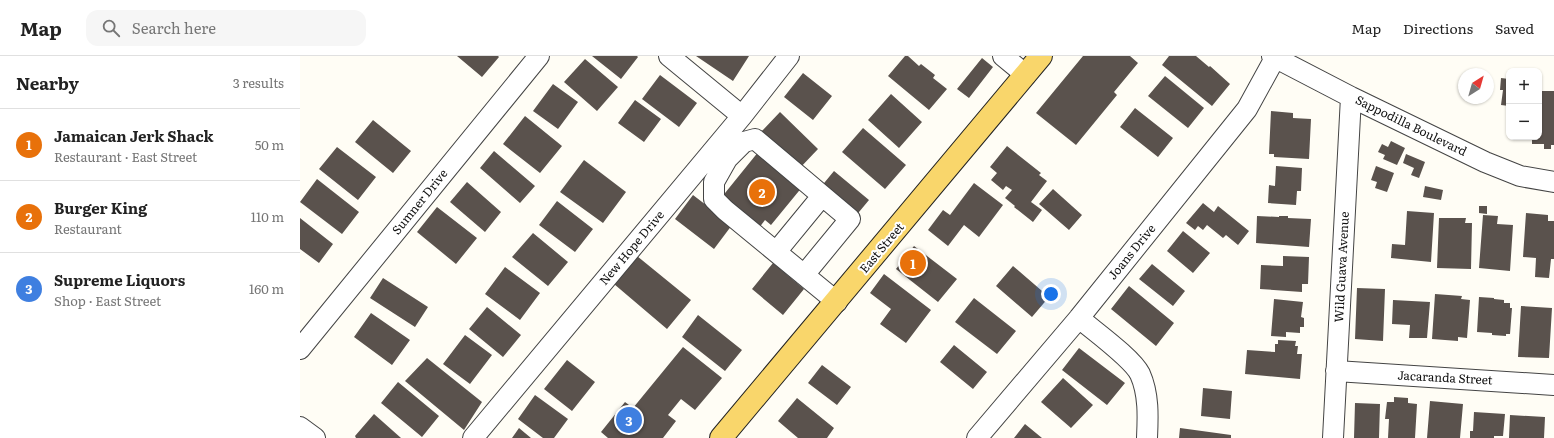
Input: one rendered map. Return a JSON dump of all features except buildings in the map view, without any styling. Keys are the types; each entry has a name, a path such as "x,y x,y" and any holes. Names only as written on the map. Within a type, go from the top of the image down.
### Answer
{"main road":[{"name":"East Street","path":"721,438 837,302 1041,56"}],"street":[{"name":"Sumner Drive","path":"300,349 539,56"},
{"path":"669,56 742,116"},
{"name":"New Hope Drive","path":"473,438 742,116 789,56"},
{"path":"1003,56 1026,74"},
{"name":"Sappodilla Boulevard","path":"1274,57 1351,97 1485,162 1520,176 1554,182"},
{"name":"Joans Drive","path":"977,438 1079,318 1247,109 1274,57"},
{"name":"Wild Guava Avenue","path":"1333,438 1351,97"},
{"path":"804,275 850,219 755,139 744,142 727,159 714,182 714,199 776,252 804,275 837,302"},
{"path":"776,252 822,196"},
{"path":"1079,318 1130,360 1140,373 1146,392 1148,417 1147,438"},
{"name":"Jacaranda Street","path":"1336,372 1554,385"},
{"path":"300,427 314,438"}],"place":[{"name":"Burger King","path":"762,192"},
{"name":"Jamaican Jerk Shack","path":"913,263"},
{"name":"Supreme Liquors","path":"629,420"}]}
